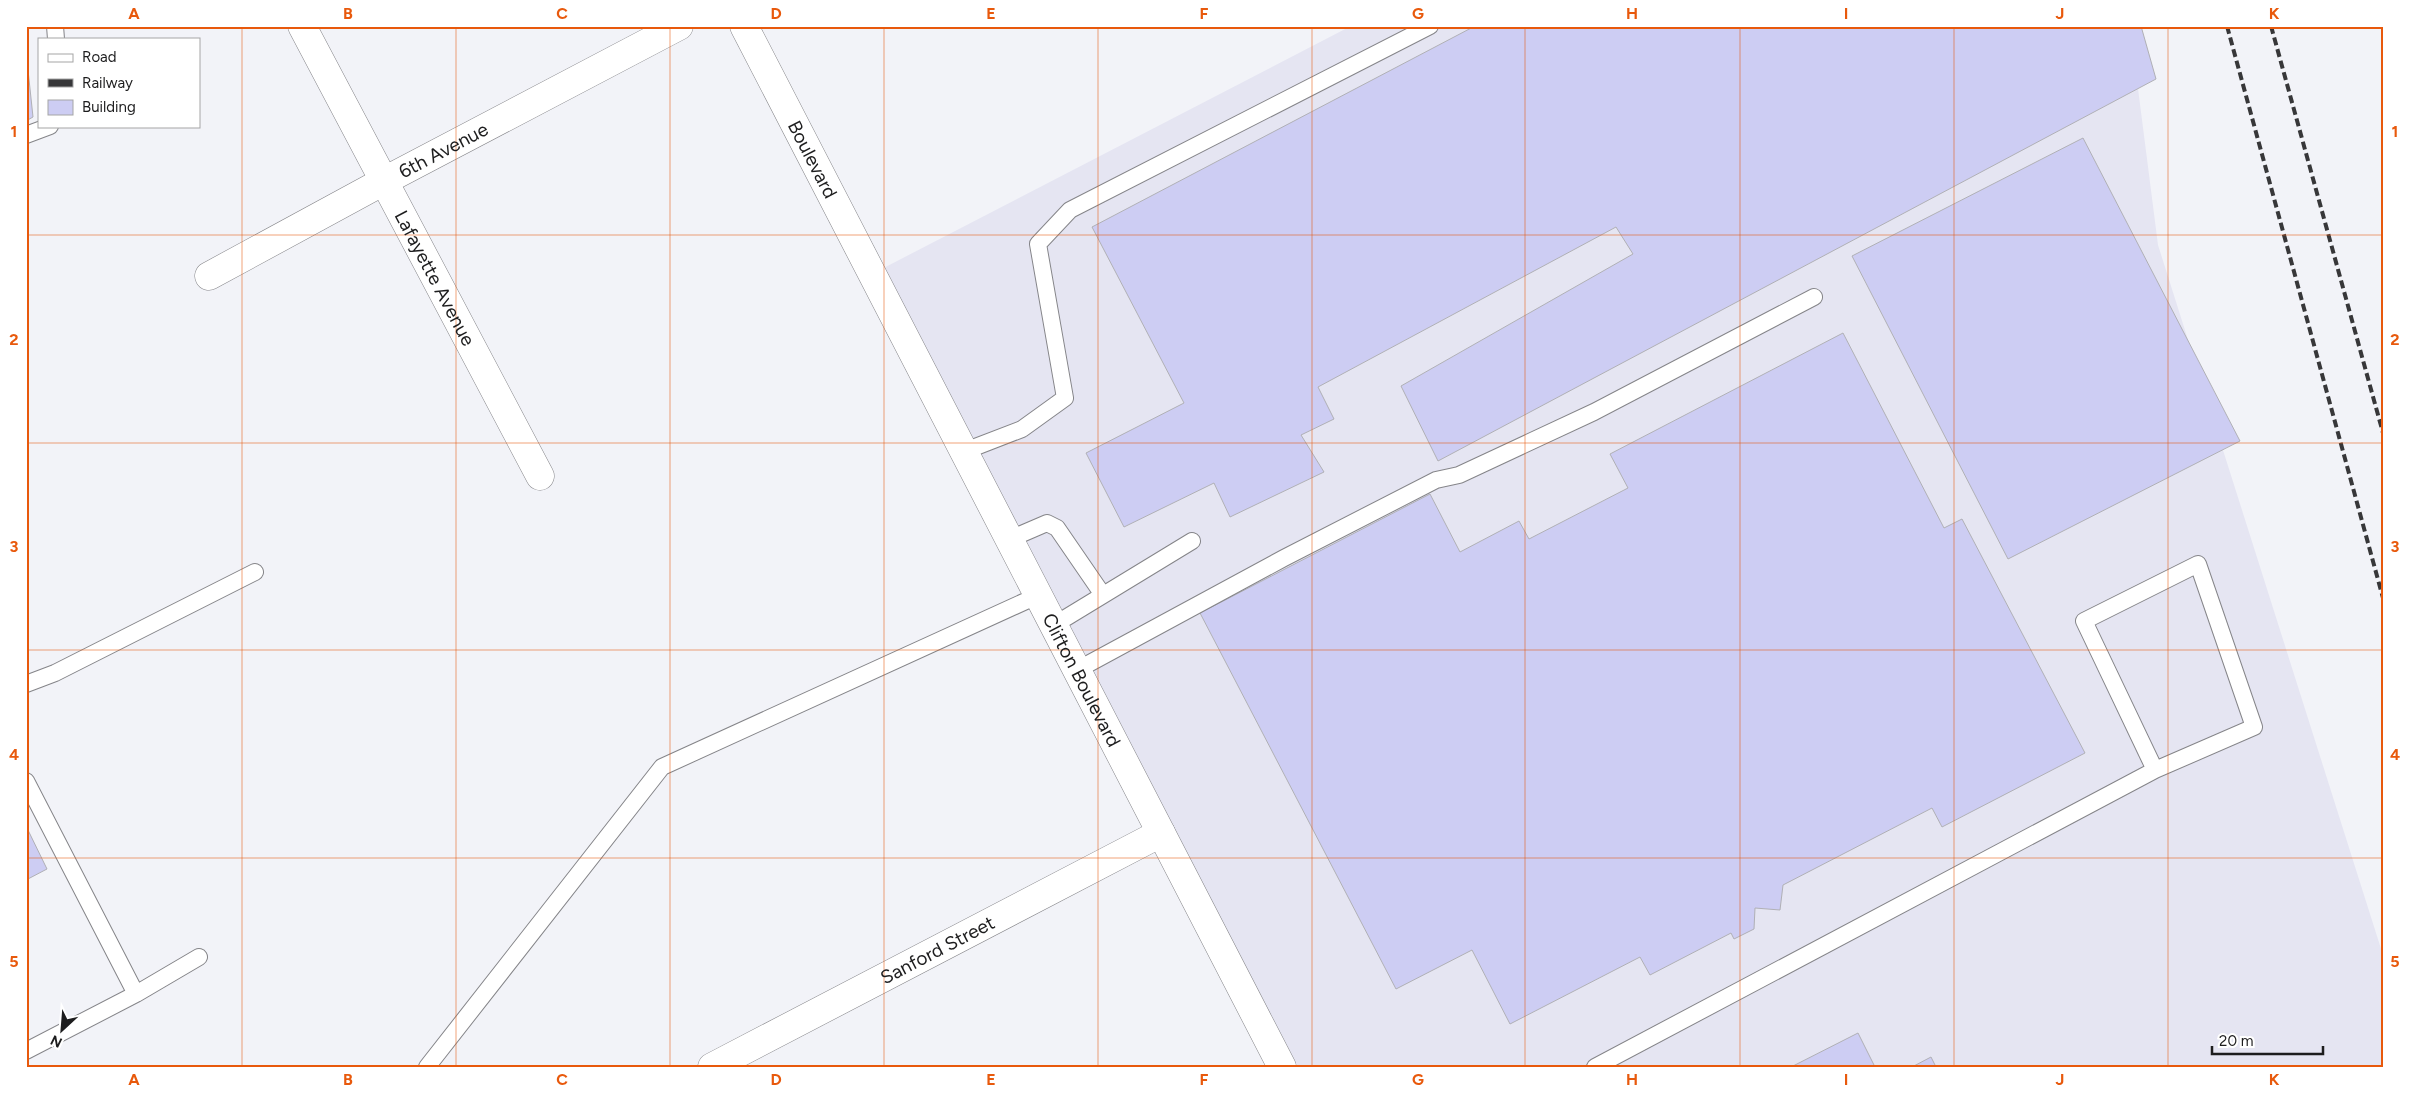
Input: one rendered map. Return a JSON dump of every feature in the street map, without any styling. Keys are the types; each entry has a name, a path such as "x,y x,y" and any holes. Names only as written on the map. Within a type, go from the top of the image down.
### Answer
{"street":[{"name":"Lafayette Avenue","path":"302,26 540,476"},
{"name":"6th Avenue","path":"209,276 384,181 679,26"},
{"name":"Boulevard","path":"744,26 883,292"},
{"name":"Clifton Boulevard","path":"883,292 1282,1067"},
{"name":"Sanford Street","path":"712,1067 1161,833"}],"lane":[{"path":"965,451 1022,429 1065,398 1038,244 1070,210 1430,26"},
{"path":"26,135 45,128"},
{"path":"1077,670 1284,558 1436,480 1459,475 1594,412 1814,297"},
{"path":"1010,539 1047,523 1057,528 1103,595"},
{"path":"1054,625 1192,541"},
{"path":"1595,1067 2155,770 2254,727 2198,564 2084,621 2155,770"},
{"path":"26,684 55,673 255,572"},
{"path":"427,1067 662,767 1039,595"},
{"path":"26,781 136,994"},
{"path":"26,1051 136,994 199,957"}],"shaded area":[{"path":"1351,26 2130,26 2158,245 2383,955 2383,1067 1282,1067 872,274"}],"building":[{"path":"1475,26 2141,26 2156,79 1438,461 1401,386 1633,254 1616,227 1318,387 1334,419 1301,435 1324,472 1230,517 1214,483 1124,527 1086,453 1184,403 1092,227"},
{"path":"26,70 28,70 33,117 26,121"},
{"path":"2083,138 2240,441 2008,559 1852,256"},
{"path":"1843,333 1944,528 1962,519 2085,753 1942,827 1932,808 1783,885 1780,910 1755,908 1754,929 1734,939 1731,933 1650,975 1640,957 1510,1024 1472,950 1396,989 1200,613 1430,494 1460,552 1519,521 1529,539 1628,488 1610,454"},
{"path":"26,826 47,869 26,880"},
{"path":"1858,1033 1875,1067 1791,1067"},
{"path":"1931,1057 1936,1067 1912,1067"}],"railway":[{"path":"2227,26 2383,598"},
{"path":"2271,26 2383,433"}]}
